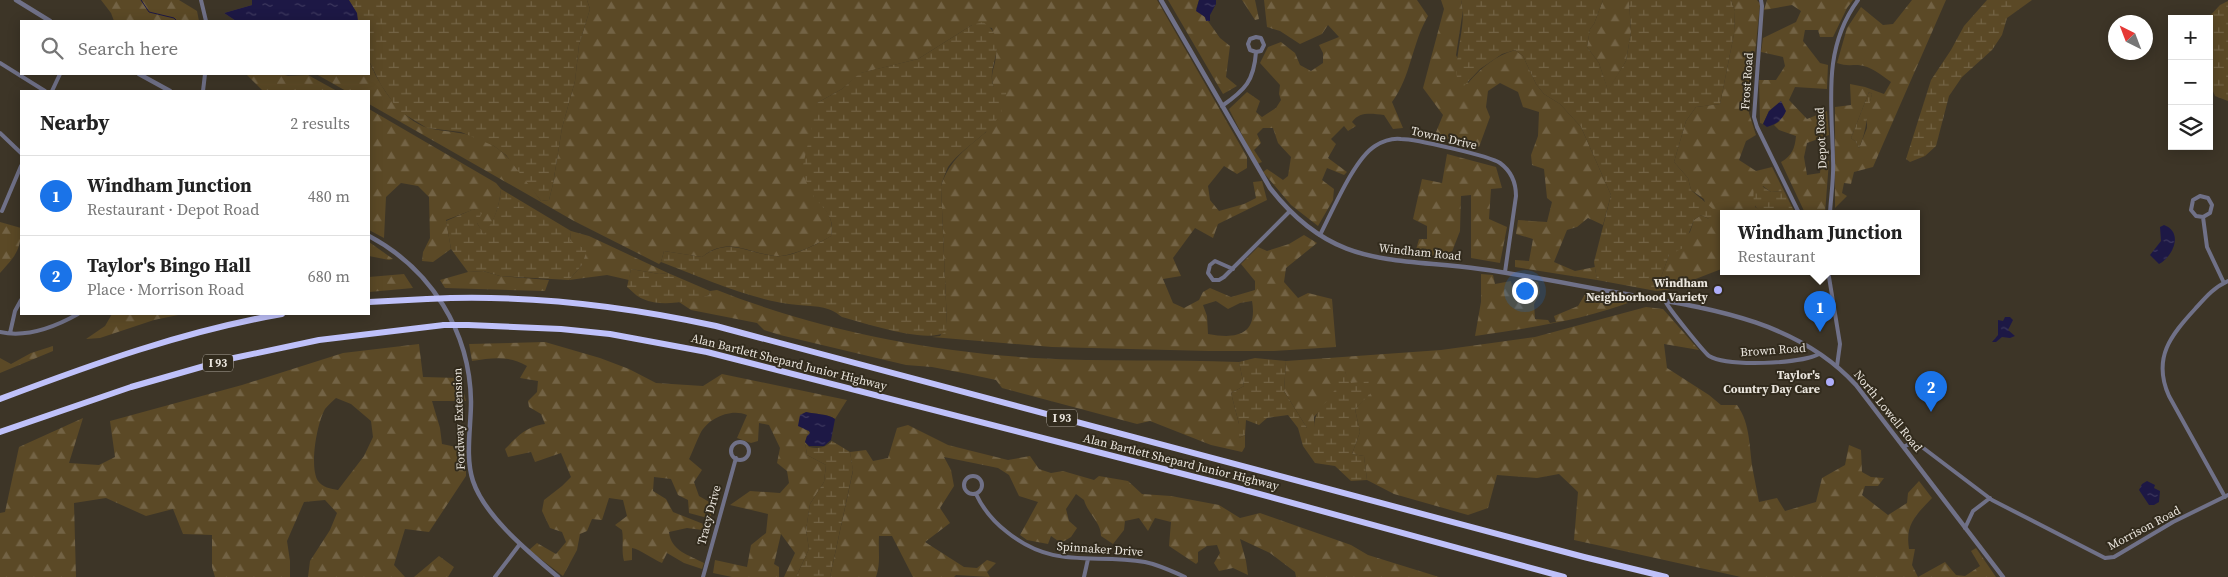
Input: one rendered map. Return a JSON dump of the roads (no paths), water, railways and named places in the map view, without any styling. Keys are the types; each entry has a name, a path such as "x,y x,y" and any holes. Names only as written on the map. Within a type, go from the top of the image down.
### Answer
{"highway":[{"name":"Alan Bartlett Shepard Junior Highway","path":"370,302 451,298 507,298 582,304 649,313 716,326 1584,557 1666,577"},
{"path":"0,399 155,344 222,326 277,315"},
{"name":"Alan Bartlett Shepard Junior Highway","path":"0,432 132,388 229,360 319,340 444,325 562,329 610,334 707,352 1230,486 1564,577"}],"street":[{"path":"16,0 48,20"},
{"path":"201,0 206,20"},
{"name":"Windham Road","path":"1161,0 1263,177 1289,212 1320,236 1356,252 1379,258 1505,272 1627,294"},
{"name":"Frost Road","path":"1761,0 1754,117 1757,127 1798,210"},
{"name":"Depot Road","path":"1830,210 1834,173 1829,100 1834,62 1841,30 1858,0"},
{"path":"1256,36 1261,38 1264,45 1261,51 1256,52 1250,50 1248,45 1250,39 1256,36"},
{"path":"1222,106 1248,84 1253,71 1256,52"},
{"path":"0,63 43,90"},
{"path":"52,90 60,75"},
{"path":"141,75 168,90"},
{"path":"202,90 205,75"},
{"path":"0,133 20,152"},
{"name":"Towne Drive","path":"1320,236 1365,154 1384,141 1408,139 1491,159 1508,171 1513,180 1516,193 1505,272"},
{"path":"2,211 20,168"},
{"path":"2200,196 2208,198 2212,205 2210,213 2203,218 2196,216 2190,208 2193,200 2200,196"},
{"path":"1233,268 1215,261 1210,264 1208,273 1213,280 1219,280 1233,268 1289,212"},
{"path":"2203,218 2207,247 2226,282 2209,294 2173,334 2166,348 2163,370 2165,386 2171,400 2227,496"},
{"name":"Fordway Extension","path":"370,237 394,251 415,269 436,293 449,313 463,349 470,378 470,460 472,480 483,501 520,544 558,577"},
{"path":"1829,275 1840,344 1837,366"},
{"name":"North Lowell Road","path":"1627,294 1750,320 1782,333 1837,366 1868,398 2003,577"},
{"path":"10,334 15,311 20,302"},
{"name":"Brown Road","path":"1666,302 1672,313 1702,350 1715,358 1731,363 1746,363 1806,359 1819,354"},
{"path":"0,332 10,334 39,330 76,315"},
{"name":"Tracy Drive","path":"739,442 745,443 749,447 749,454 743,459 736,458 732,454 732,446 739,442"},
{"name":"Morrison Road","path":"1905,446 1910,444 1922,448 1990,498 2058,532 2096,554 2110,558 2173,522 2227,496"},
{"name":"Tracy Drive","path":"703,577 736,458"},
{"name":"Spinnaker Drive","path":"970,476 976,476 982,482 982,488 976,494 968,494 964,487 964,481 970,476"},
{"name":"Spinnaker Drive","path":"976,494 995,522 1022,544 1048,555 1146,562 1184,577"},
{"path":"1965,528 1973,511 1990,498"},
{"path":"495,577 520,544"},
{"path":"1084,577 1088,559"}],"water":[{"path":"252,0 349,0 357,13 358,20 234,20 224,13 252,5"},
{"path":"1199,0 1216,0 1210,15 1210,21 1206,21 1205,17 1196,11"},
{"path":"1781,101 1786,111 1779,121 1767,127 1763,124 1769,111"},
{"path":"2164,225 2174,233 2175,239 2172,250 2164,261 2159,264 2150,255 2161,241 2160,227"},
{"path":"2005,317 2010,317 2013,320 2008,330 2015,336 2010,338 2002,337 1996,342 1992,342 1998,335 1998,320 2003,321"},
{"path":"806,412 825,415 835,419 831,440 824,446 809,446 805,442 810,433 798,426 800,415"},
{"path":"2147,481 2155,485 2154,488 2160,491 2159,502 2154,505 2149,505 2139,490 2142,484"}],"waterway":[{"path":"141,0 149,12 176,20"}],"place":[{"name":"Windham Neighborhood Variety","path":"1718,290"},
{"name":"Windham Junction","path":"1820,332"},
{"name":"Taylor's Country Day Care","path":"1830,382"},
{"name":"Taylor's Bingo Hall","path":"1931,412"}]}
